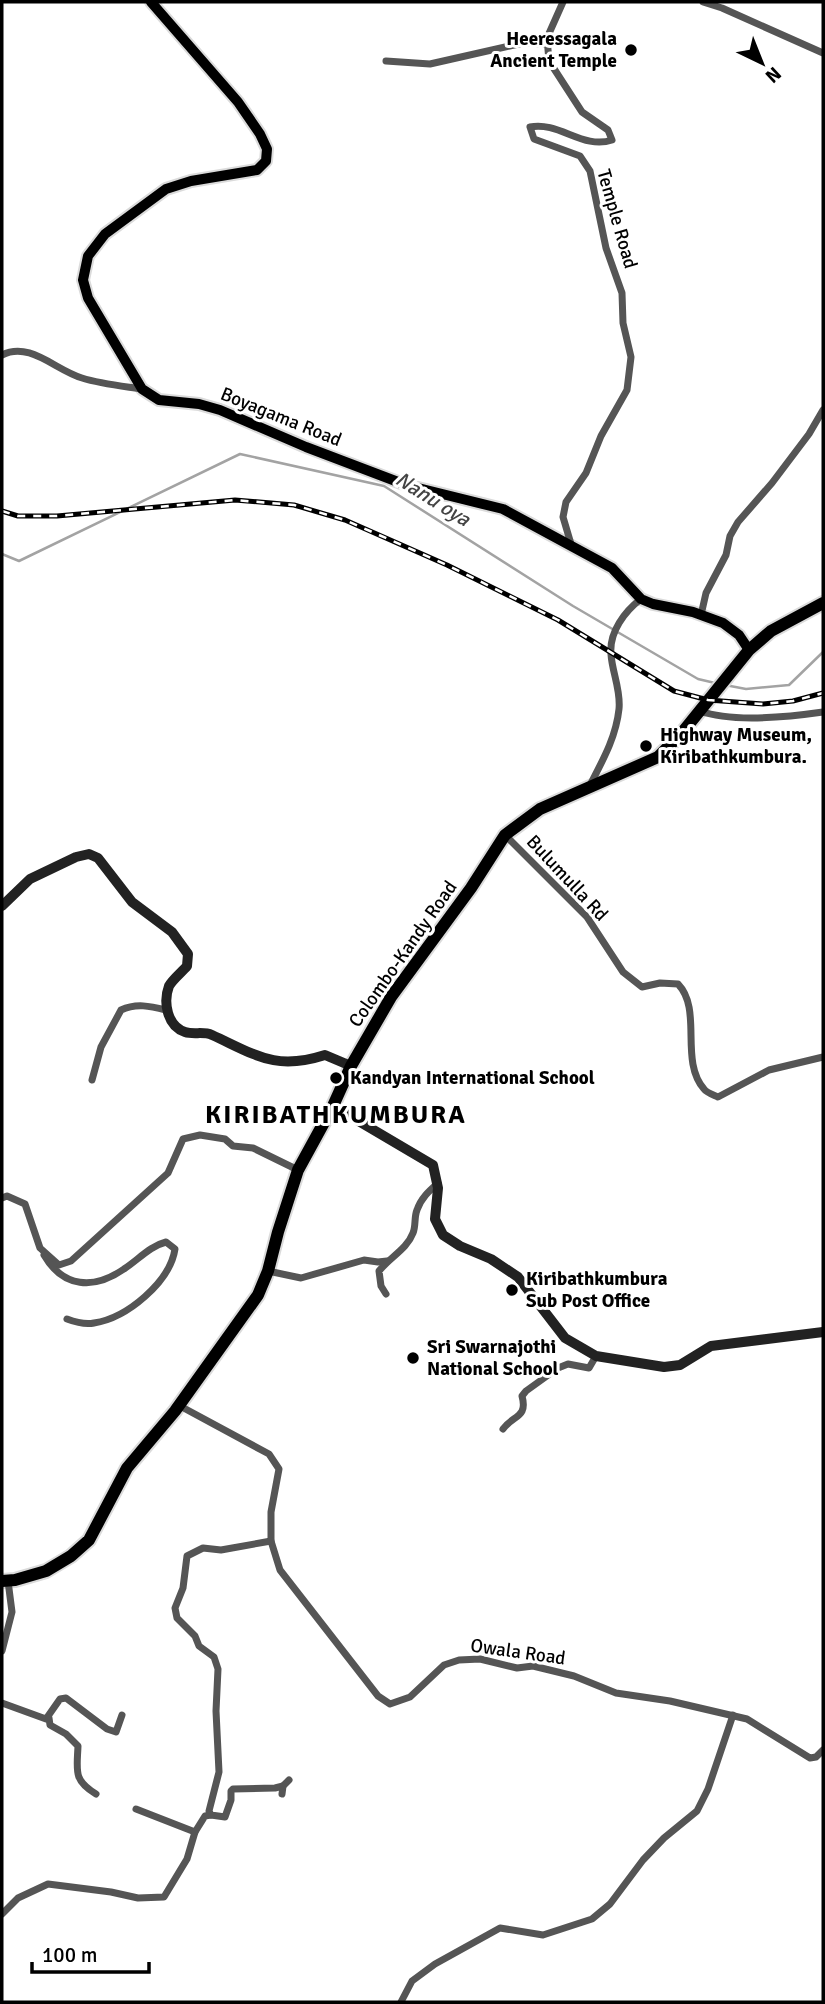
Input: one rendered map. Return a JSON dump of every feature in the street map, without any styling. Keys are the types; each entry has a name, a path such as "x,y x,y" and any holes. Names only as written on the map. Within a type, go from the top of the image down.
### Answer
{"highway":[{"name":"Colombo-Kandy Road","path":"5,1581 46,1571 71,1556 89,1540 127,1468 180,1406 258,1295 298,1170 333,1106 351,1066 391,997 471,888 505,835 540,808 658,757 749,650 772,631 823,603"}],"main road":[{"path":"142,389 88,298 83,280 88,256 104,234 166,189 191,181 257,170 266,161 267,149 239,102 151,2"},
{"name":"Boyagama Road","path":"142,389 159,400 199,404 220,410 306,447 406,485 503,509 612,568 641,599"},
{"path":"641,599 701,615 734,630 749,650"},
{"path":"2,906 30,879 76,856 89,854 98,858 132,902 172,932 188,954 187,966 170,984 166,1001 166,1010 178,1029 187,1033 208,1033 250,1054 280,1061 301,1062 325,1055 351,1066"},
{"path":"333,1106 433,1165 437,1190 435,1219 443,1235 460,1246 491,1259 518,1277 565,1338 596,1356 663,1367 680,1365 711,1346 823,1332"}],"street":[{"path":"386,61 429,64 523,43 547,44 547,38 563,2"},
{"path":"703,2 823,53"},
{"name":"Temple Road","path":"547,44 549,61 561,81 582,112 608,130 612,140 600,145 542,125 530,127 534,139 580,156 590,172 606,248 622,293 623,323 631,357 627,390 601,436 586,473 566,502 563,517 570,544"},
{"path":"2,355 12,350 24,351 81,378 142,389"},
{"path":"701,615 706,593 726,555 730,536 738,522 772,483 823,410"},
{"path":"590,785 611,745 619,706 611,653 613,636 629,608 641,599"},
{"path":"699,711 712,716 735,718 823,712"},
{"name":"Bulumulla Rd","path":"505,835 587,917 623,972 642,987 660,983 678,984 687,994 691,1052 695,1072 704,1090 718,1097 769,1070 823,1057"},
{"path":"92,1080 101,1047 121,1010 132,1005 166,1010"},
{"path":"40,1248 58,1265 71,1261 168,1173 183,1139 200,1135 225,1139 233,1146 253,1148 298,1170"},
{"path":"386,1294 381,1286 379,1271 402,1250 413,1233 417,1210 425,1194 437,1190"},
{"path":"2,1198 7,1196 25,1204 40,1248 61,1277 81,1283 103,1279 122,1271 159,1244 166,1242 175,1248 174,1258 162,1278 126,1311 93,1324 67,1319"},
{"path":"268,1270 301,1278 364,1260 387,1261"},
{"path":"503,1429 522,1413 525,1405 522,1396 526,1391 568,1364 589,1368 596,1356"},
{"name":"Owala Road","path":"180,1406 269,1454 279,1469 271,1512 271,1541 280,1570 378,1696 390,1704 410,1697 444,1665 459,1660 480,1659 517,1668 533,1666 574,1676 616,1693 670,1701 747,1719 810,1758 816,1757 823,1750"},
{"path":"211,1815 209,1811 219,1772 216,1710 218,1669 214,1657 199,1646 195,1636 177,1618 175,1608 183,1588 187,1556 202,1548 220,1550 271,1541"},
{"path":"2,1651 12,1612 5,1581"},
{"path":"96,1794 79,1780 78,1746 50,1724 49,1718 60,1699 66,1698 107,1729 116,1732 122,1715"},
{"path":"2,1703 49,1718"},
{"path":"401,2002 412,1981 435,1964 500,1928 543,1935 592,1919 610,1904 650,1852 697,1811 708,1789 733,1715"},
{"path":"2,1914 18,1898 48,1884 138,1898 164,1897 187,1858 195,1832 205,1816 225,1817 233,1789 284,1787"},
{"path":"136,1809 195,1832"}],"waterway":[{"name":"Nanu oya","path":"2,554 19,561 240,454 384,486 573,606 698,679 715,683"},
{"name":"Nanu oya","path":"725,685 746,689 789,685 823,652"}],"railway":[{"path":"2,511 18,516 57,516 235,500 294,505 345,520 447,565 558,620 674,691 708,700 763,704 793,701 823,693"}],"place":[{"name":"Heeressagala Ancient Temple","path":"631,50"},
{"name":"Highway Museum, Kiribathkumbura.","path":"646,746"},
{"name":"Kandyan International School","path":"336,1078"},
{"name":"Kiribathkumbura Sub Post Office","path":"512,1290"},
{"name":"Sri Swarnajothi National School","path":"413,1358"}],"district":[{"name":"KIRIBATHKUMBURA","path":"336,1115"}]}
